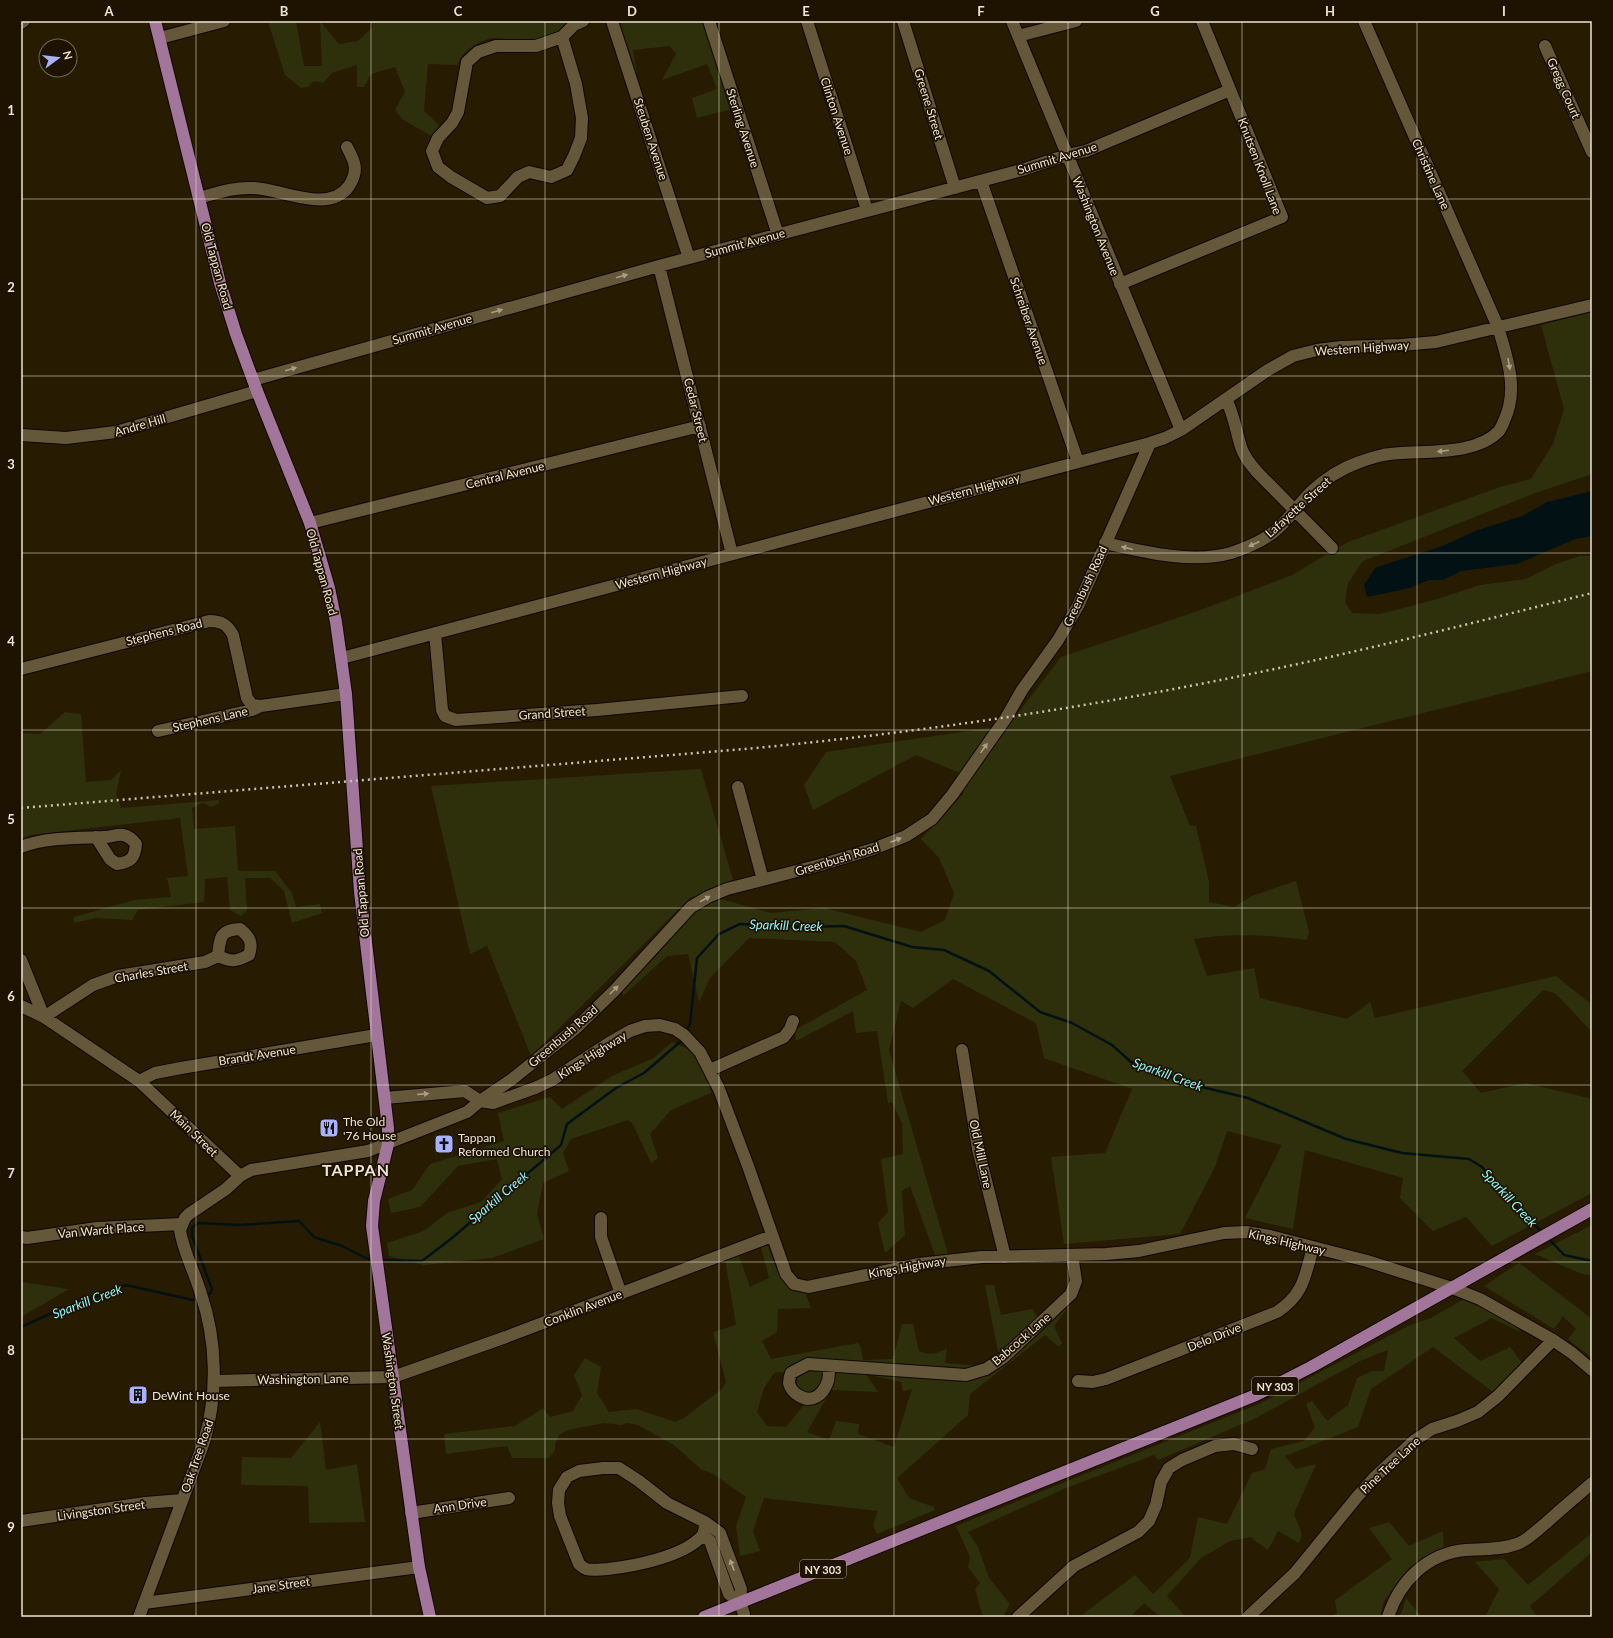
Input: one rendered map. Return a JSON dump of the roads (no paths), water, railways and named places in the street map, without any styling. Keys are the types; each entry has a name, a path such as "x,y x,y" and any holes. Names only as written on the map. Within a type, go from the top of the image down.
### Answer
{"main road":[{"name":"Old Tappan Road","path":"155,21 220,283 236,334 255,386 310,524 328,588 342,658 346,694 360,892 388,1128 388,1144"},
{"name":"Washington Street","path":"388,1144 374,1201 372,1226 419,1567 430,1617"},
{"name":"NY 303","path":"704,1617 1256,1395 1304,1371 1592,1209"}],"street":[{"path":"160,38 224,21"},
{"path":"562,37 576,84 582,118 581,138 567,170 551,177 529,172 518,177 500,196 487,198 451,177 438,167 432,151 438,138 452,123 458,112 467,62 478,52 496,46 536,46 562,37 574,25 583,21"},
{"name":"Steuben Avenue","path":"612,21 689,258"},
{"name":"Sterling Avenue","path":"709,21 778,235"},
{"name":"Clinton Avenue","path":"807,21 867,210"},
{"name":"Greene Street","path":"903,21 955,188"},
{"name":"Washington Avenue","path":"1012,21 1180,430"},
{"path":"1018,36 1076,21"},
{"name":"Knutsen Knoll Lane","path":"1120,284 1282,217 1202,21"},
{"name":"Christine Lane","path":"1364,21 1498,327"},
{"name":"Gregg Court","path":"1545,46 1592,152"},
{"name":"Summit Avenue","path":"255,386 659,266 1022,170 1067,155 1086,152 1230,90"},
{"path":"199,198 235,188 254,188 315,200 332,198 346,191 355,177 355,162 347,147"},
{"name":"Schreiber Avenue","path":"981,181 1078,462"},
{"name":"Cedar Street","path":"659,266 732,554"},
{"name":"Western Highway","path":"342,658 1166,438 1274,366 1293,356 1316,350 1341,347 1401,346 1436,342 1592,305"},
{"name":"Lafayette Street","path":"1105,543 1139,551 1172,556 1203,557 1230,553 1256,544 1276,530 1312,491 1329,478 1356,463 1383,455 1444,451 1470,446 1488,440 1500,430 1509,412 1512,389 1508,361 1498,327"},
{"name":"Andre Hill","path":"21,435 66,438 116,432 255,386"},
{"path":"1226,399 1233,412 1241,447 1249,462 1332,548"},
{"name":"Central Avenue","path":"310,524 700,426"},
{"name":"Greenbush Road","path":"480,1101 511,1080 576,1028 614,991 691,907 708,897 727,889 820,865 873,849 906,836 932,819 952,795 1006,718 1022,690 1058,640 1078,606 1150,443"},
{"name":"Stephens Road","path":"21,668 209,621 218,621 229,628 233,634 247,698 252,704 262,706"},
{"name":"Grand Street","path":"435,633 442,710 445,716 456,720 597,710 742,696"},
{"path":"262,706 346,694"},
{"name":"Stephens Lane","path":"158,731 252,710 262,706"},
{"path":"738,787 763,880"},
{"path":"21,847 50,841 96,837"},
{"name":"Charles Street","path":"44,1017 93,986 118,976 205,962 218,956"},
{"path":"21,960 44,1017"},
{"name":"Main Street","path":"21,1006 44,1017 139,1081 240,1176"},
{"path":"710,1070 784,1037 790,1029 793,1021"},
{"name":"Kings Highway","path":"480,1101 493,1103 552,1080 630,1031 645,1026 660,1025 674,1029 684,1035 700,1052 710,1070 727,1108 786,1274 794,1284 808,1287 919,1264 951,1260 1106,1254 1139,1251 1224,1233 1246,1232 1270,1236 1367,1261 1452,1288 1480,1299 1553,1340 1572,1353 1592,1370"},
{"name":"Brandt Avenue","path":"139,1081 155,1073 376,1035"},
{"name":"Old Mill Lane","path":"962,1050 978,1149 1005,1257"},
{"path":"511,1080 526,1085 542,1084"},
{"path":"182,1224 189,1214 226,1189 240,1176 251,1170 352,1154 388,1144 467,1112 480,1101 465,1091 384,1098"},
{"path":"601,1218 601,1238 621,1294"},
{"name":"Van Wardt Place","path":"21,1237 27,1238 97,1228 182,1224"},
{"name":"Oak Tree Road","path":"139,1617 209,1426 213,1405 214,1381 212,1349 205,1306 181,1235 182,1224"},
{"name":"Conklin Avenue","path":"393,1377 506,1337 772,1236"},
{"name":"Delo Drive","path":"1078,1381 1093,1382 1106,1379 1277,1312 1289,1304 1298,1292 1305,1277 1313,1248"},
{"name":"Babcock Lane","path":"829,1366 966,1375 986,1369 1003,1358 1071,1294 1076,1281 1072,1255"},
{"name":"Pine Tree Lane","path":"1248,1617 1295,1573 1374,1478 1415,1440 1432,1429 1478,1412 1498,1396 1553,1340"},
{"name":"Washington Lane","path":"214,1381 393,1377"},
{"path":"1018,1617 1074,1566 1138,1532 1149,1521 1156,1505 1161,1482 1168,1468 1182,1460 1215,1446 1234,1444 1252,1449"},
{"path":"705,1522 703,1535 689,1546 661,1558 630,1567 595,1570 586,1569 579,1564 560,1516 558,1503 559,1490 567,1477 578,1471 619,1468 639,1480 667,1503 705,1522 720,1533 741,1589 740,1602 744,1614 743,1617"},
{"path":"1388,1617 1392,1602 1406,1582 1423,1566 1442,1555 1464,1550 1501,1549 1518,1544 1531,1535 1592,1483"},
{"name":"Ann Drive","path":"411,1513 510,1498"},
{"name":"Livingston Street","path":"21,1521 145,1503 182,1500"},
{"path":"703,1535 710,1541 729,1594 740,1602"},
{"name":"Jane Street","path":"144,1603 419,1567"}],"waterway":[{"name":"Sparkill Creek","path":"686,1031 690,1024 697,958 719,934 740,924 803,927 844,926 912,947 944,950 989,971 1040,1012 1072,1023 1112,1045 1131,1062 1189,1084 1248,1098 1346,1139 1402,1153 1469,1159 1482,1167 1503,1193 1543,1233"},
{"name":"Sparkill Creek","path":"381,1260 422,1261 452,1238 561,1145 567,1124 616,1088 644,1073 682,1039"},
{"name":"Sparkill Creek","path":"206,1295 210,1294 212,1289 192,1236 192,1228 198,1223 240,1225 299,1221 314,1237 342,1246 366,1258 372,1259"},
{"name":"Sparkill Creek","path":"1548,1238 1564,1255 1592,1261"},
{"name":"Sparkill Creek","path":"21,1327 52,1313 126,1285 193,1300 200,1298"}],"railway":[{"path":"21,808 745,749 809,743 937,727 1064,708 1192,686 1382,645 1592,593"}],"place":[{"name":"The Old '76 House","path":"329,1128"},
{"name":"Tappan Reformed Church","path":"444,1144"},
{"name":"DeWint House","path":"138,1395"}],"district":[{"name":"TAPPAN","path":"356,1169"}]}
